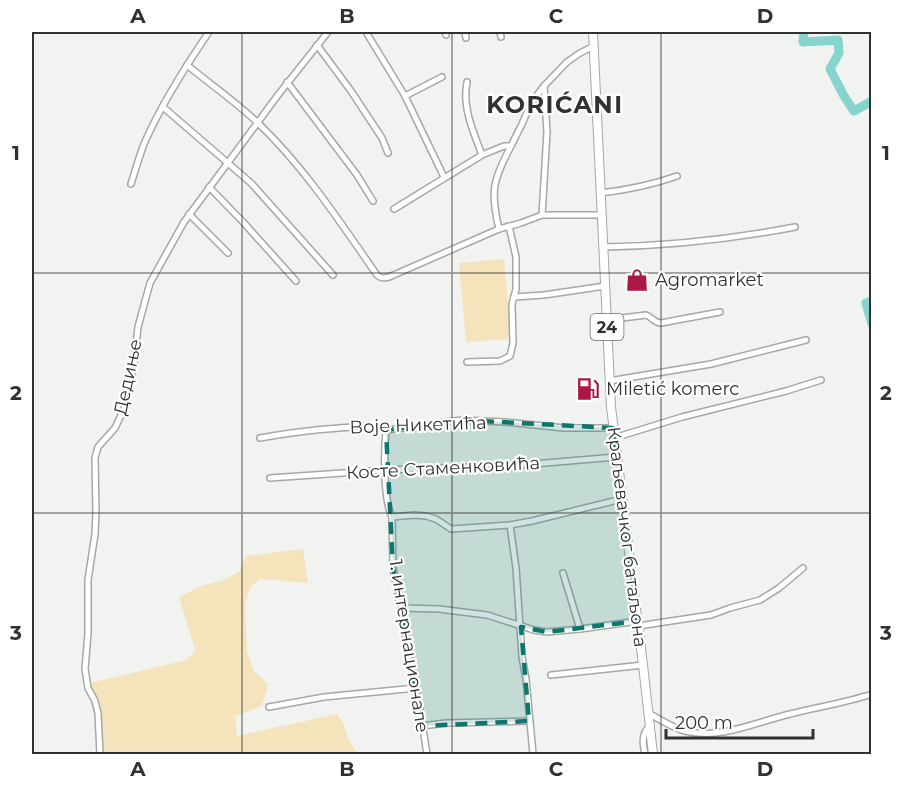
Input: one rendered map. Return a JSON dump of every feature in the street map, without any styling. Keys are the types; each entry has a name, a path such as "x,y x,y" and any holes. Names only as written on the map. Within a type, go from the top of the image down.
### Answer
{"main road":[{"name":"Краљевачког батаљона","path":"593,32 609,381 616,457 653,754"}],"street":[{"path":"131,184 144,145 163,107 186,65 209,32"},
{"name":"Дедиње","path":"100,754 98,713 88,688 85,669 88,633 87,580 95,534 95,455 98,447 115,428 124,409 134,365 138,327 150,283 189,214 287,82 328,32"},
{"path":"366,32 405,96 444,177"},
{"path":"317,45 382,138 388,153"},
{"path":"499,229 493,192 495,180 531,103 567,62 594,46"},
{"path":"186,65 257,123 281,147 311,183 377,275 384,279 499,229 542,215 601,215"},
{"path":"405,96 442,77"},
{"path":"287,82 357,175 373,201"},
{"path":"467,82 466,106 482,155"},
{"path":"542,215 546,132 544,86"},
{"path":"163,107 251,183 333,275"},
{"path":"394,209 482,155 504,146 510,146"},
{"path":"600,193 626,190 677,176"},
{"path":"209,187 296,281"},
{"path":"189,214 228,253"},
{"path":"467,362 500,361 510,356 513,343 512,304 516,257 509,226"},
{"path":"603,247 649,247 760,234 795,227"},
{"path":"514,297 544,296 605,286"},
{"path":"606,320 646,315 654,322 661,323 720,312"},
{"path":"609,381 711,364 806,340"},
{"path":"614,438 682,417 822,380"},
{"name":"Воје Никетића","path":"260,438 355,427 376,426 386,430 462,420 564,428 613,428"},
{"name":"1. интернационале","path":"386,430 384,446 387,500 392,517 393,568 427,754"},
{"name":"Косте Стаменковића","path":"270,478 386,470 522,465 616,457"},
{"path":"392,517 426,516 436,519 451,529 510,525 622,499"},
{"path":"510,525 533,754"},
{"path":"402,608 439,609 487,615 547,632 580,629 711,615 760,600 803,568"},
{"path":"563,573 580,629"},
{"path":"551,675 643,665"},
{"path":"269,707 324,697 416,688"},
{"path":"648,713 686,731 716,733 872,694"},
{"path":"422,726 446,723 530,721"},
{"path":"645,754 644,734 650,727"}],"highlighted area":[{"path":"462,420 613,428 638,621 547,632 521,627 529,721 422,726 393,568 386,430"}],"shaded area":[{"path":"504,259 511,339 466,342 459,263"},
{"path":"303,549 308,583 260,579 251,586 245,604 247,652 254,671 268,684 262,706 235,716 237,736 337,714 344,724 347,737 358,754 103,754 98,701 90,683 187,660 195,650 179,597 201,586 224,580 240,571 246,556"}],"waterway":[{"path":"804,32 803,42 838,40 839,53 830,69 854,111 872,101"},
{"path":"872,301 866,303 872,324"}],"place":[{"name":"Agromarket","path":"637,280"},
{"name":"Miletić komerc","path":"588,389"}],"district":[{"name":"KORIĆANI","path":"555,105"}]}
